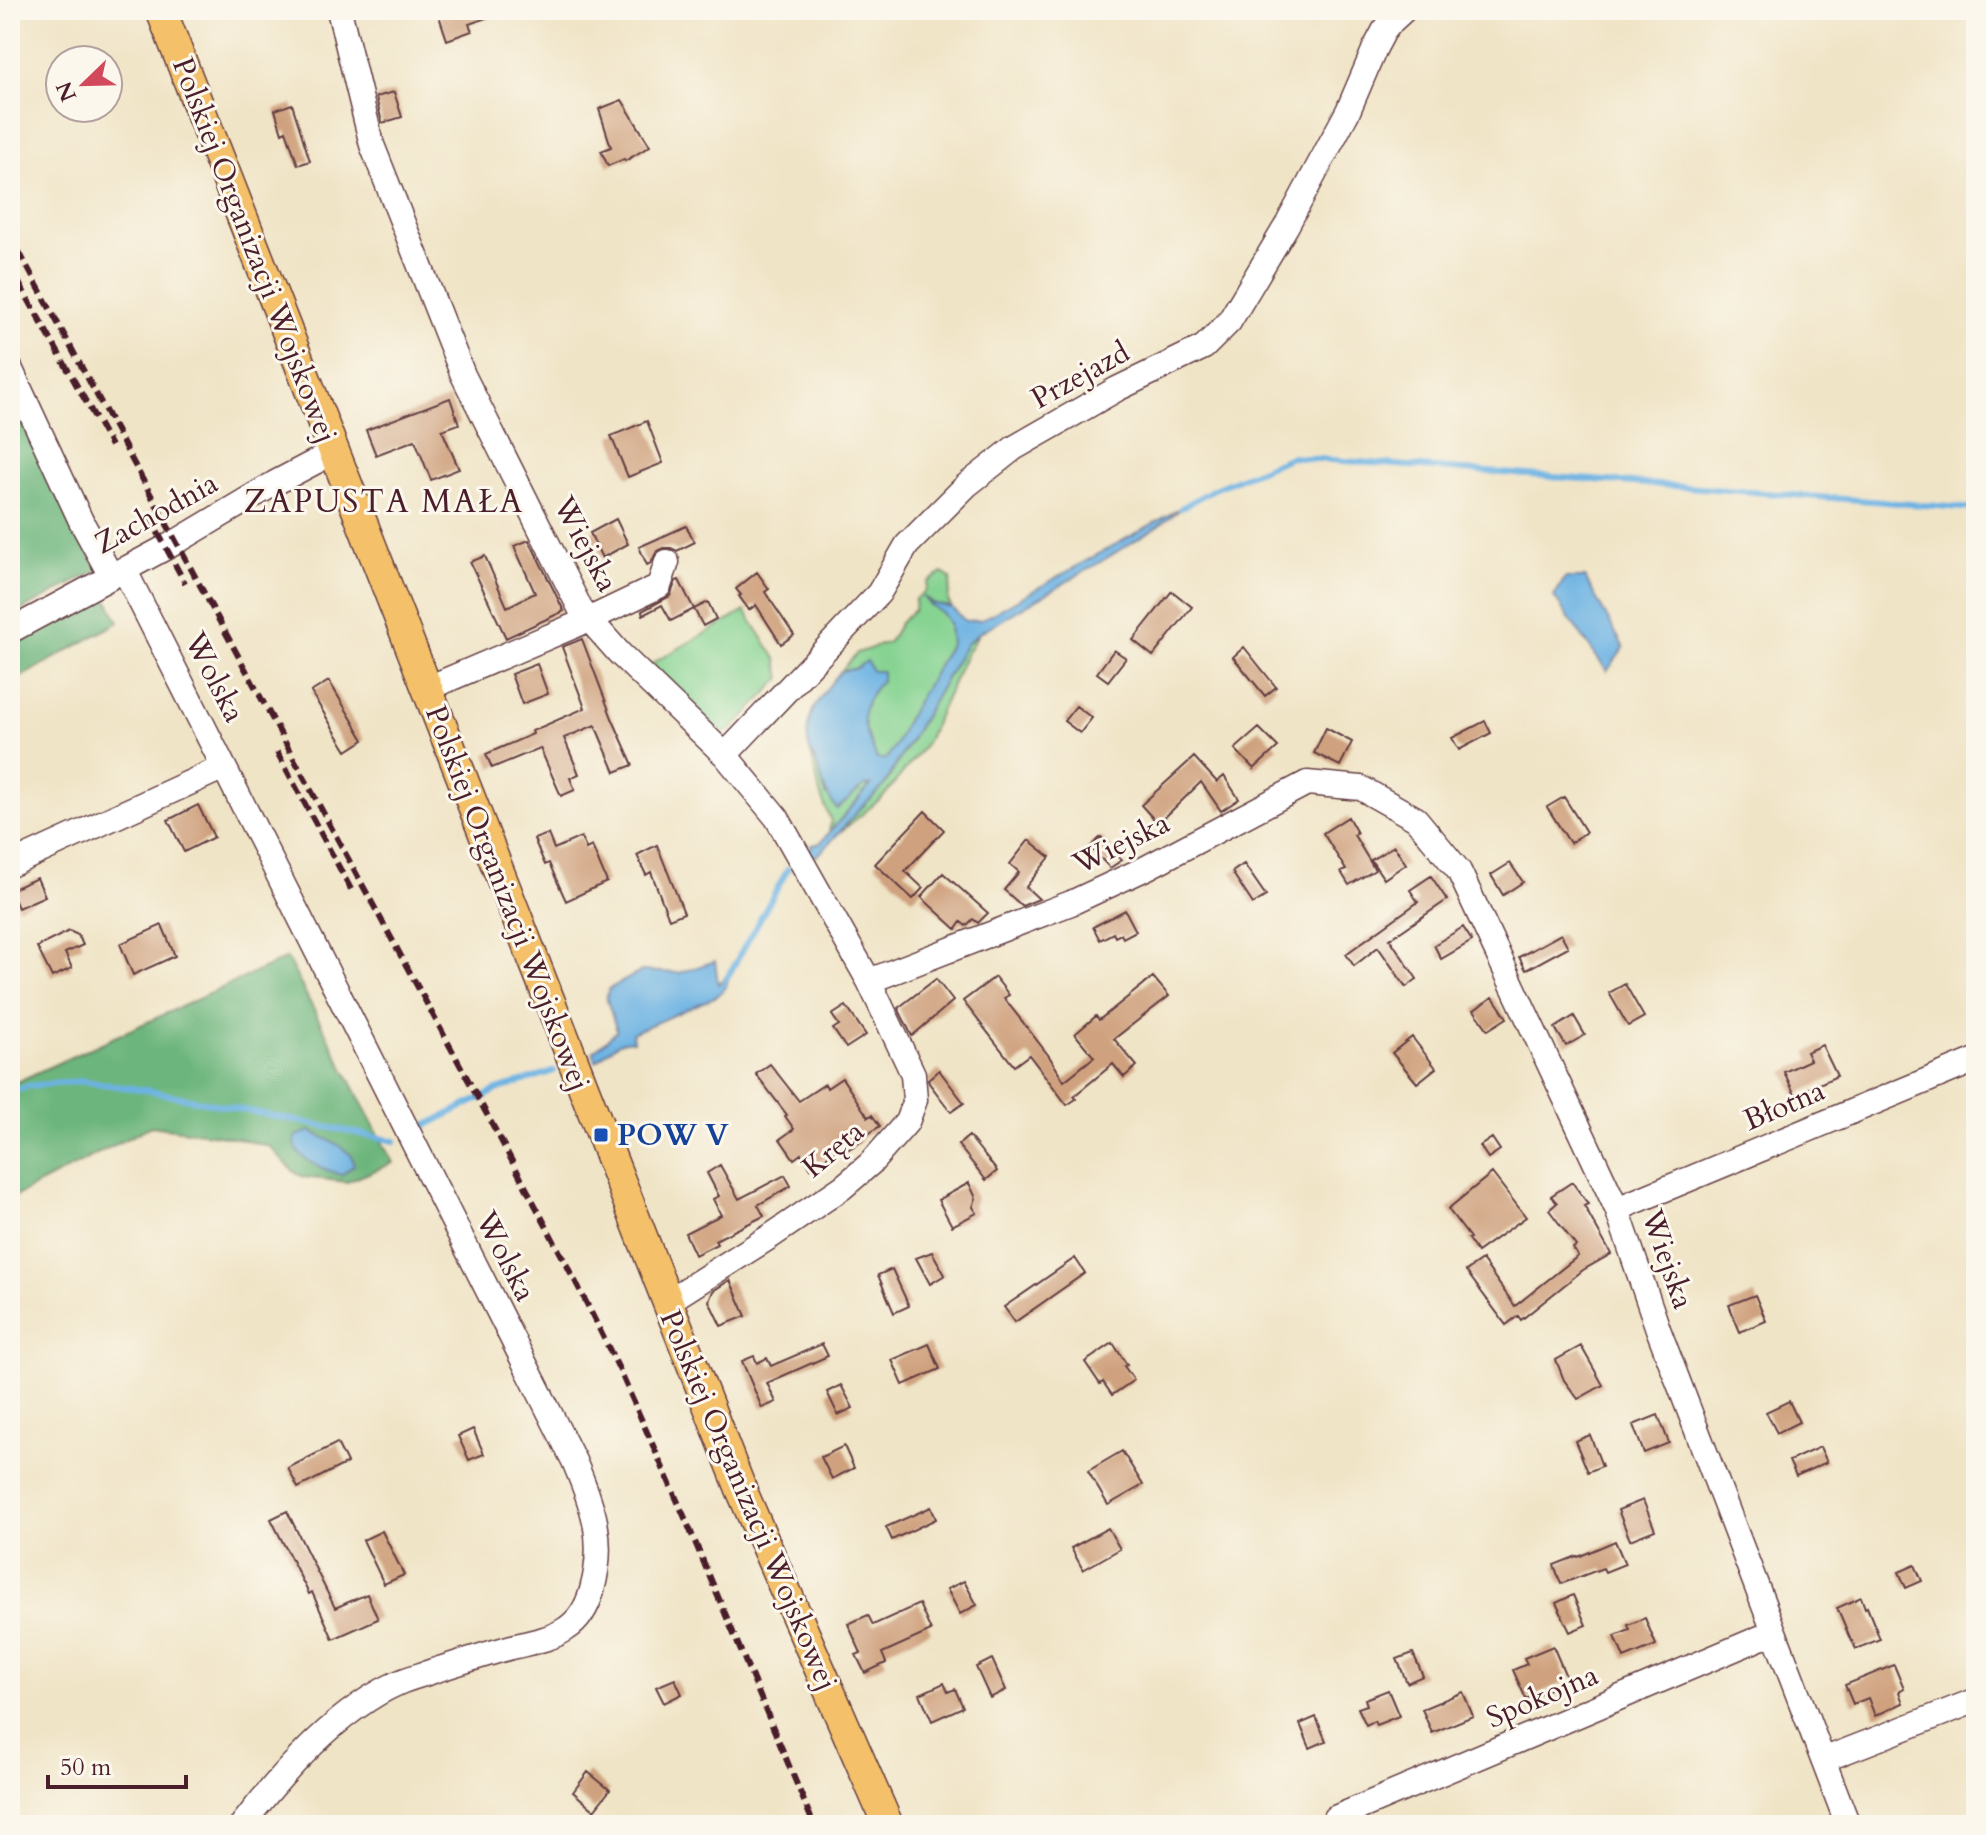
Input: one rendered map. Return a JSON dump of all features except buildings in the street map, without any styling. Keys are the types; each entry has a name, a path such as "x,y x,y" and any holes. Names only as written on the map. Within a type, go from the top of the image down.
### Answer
{"main road":[{"name":"Polskiej Organizacji Wojskowej","path":"161,10 769,1557 888,1825"}],"street":[{"name":"Wiejska","path":"339,10 372,145 463,375 581,610 620,654 725,755 777,818 869,981 1071,903 1146,868 1307,783 1361,788 1416,819 1459,871 1617,1209 1658,1329 1848,1825"},
{"name":"Przejazd","path":"725,755 879,593 907,545 967,485 1014,448 1117,389 1204,347 1229,322 1315,175 1384,31 1404,10"},
{"name":"Wolska","path":"10,368 81,521 118,573 224,767 574,1461 596,1526 599,1554 590,1599 583,1613 567,1629 397,1683 372,1698 318,1739 279,1779 242,1825"},
{"name":"Zachodnia","path":"10,631 334,452"},
{"path":"426,689 659,586 667,562"},
{"path":"10,865 224,767"},
{"name":"Kręta","path":"667,1302 843,1187 871,1163 907,1122 915,1100 913,1074 869,981"},
{"name":"Błotna","path":"1617,1209 1976,1060"},
{"name":"Spokojna","path":"1335,1818 1774,1632"},
{"path":"1823,1760 1969,1703"}],"green space":[{"path":"10,396 98,570 10,616"},
{"path":"943,573 951,579 948,601 952,608 932,603 926,598 949,623 951,643 896,744 886,759 877,759 865,727 864,709 882,680 866,662 854,669 841,671 857,653 889,642 900,623 914,610 915,599 925,592 928,582"},
{"path":"106,596 119,622 10,683 10,646"},
{"path":"745,611 777,660 781,678 730,731 718,731 651,664"},
{"path":"979,633 966,654 925,745 884,796 838,834 883,787 966,644"},
{"path":"810,749 826,796 872,784 829,832 831,821 820,794"},
{"path":"287,958 393,1163 347,1182 303,1177 269,1146 232,1137 151,1126 10,1199 10,1085"}],"water":[{"path":"1186,505 1157,527 979,633 966,644 883,787 818,855 810,857 808,853 812,845 820,843 871,785 864,786 837,809 810,751 807,739 810,717 841,671 854,669 867,661 872,671 882,671 882,680 867,700 864,718 877,759 886,759 951,643 949,623 922,596 932,603 952,608 965,621 981,620"},
{"path":"1565,578 1585,578 1624,648 1607,671 1554,597"},
{"path":"715,961 718,984 729,974 726,987 717,996 632,1033 633,1041 618,1043 596,1061 593,1052 617,1031 606,997 609,989 642,971 679,973"},
{"path":"310,1131 339,1145 352,1156 354,1165 341,1175 310,1162 297,1151 295,1144 296,1136"}],"waterway":[{"path":"1181,508 1214,489 1291,457 1976,509"},
{"path":"727,978 788,869"},
{"path":"423,1127 497,1090 554,1071"},
{"path":"10,1093 28,1086 83,1081 151,1091 395,1141"}],"railway":[{"path":"10,235 582,1294 685,1518 814,1825"},
{"path":"10,267 111,446"},
{"path":"149,516 185,583"},
{"path":"277,752 353,893"}],"place":[{"name":"POW V","path":"601,1135"}],"district":[{"name":"ZAPUSTA MAŁA","path":"384,501"}]}
